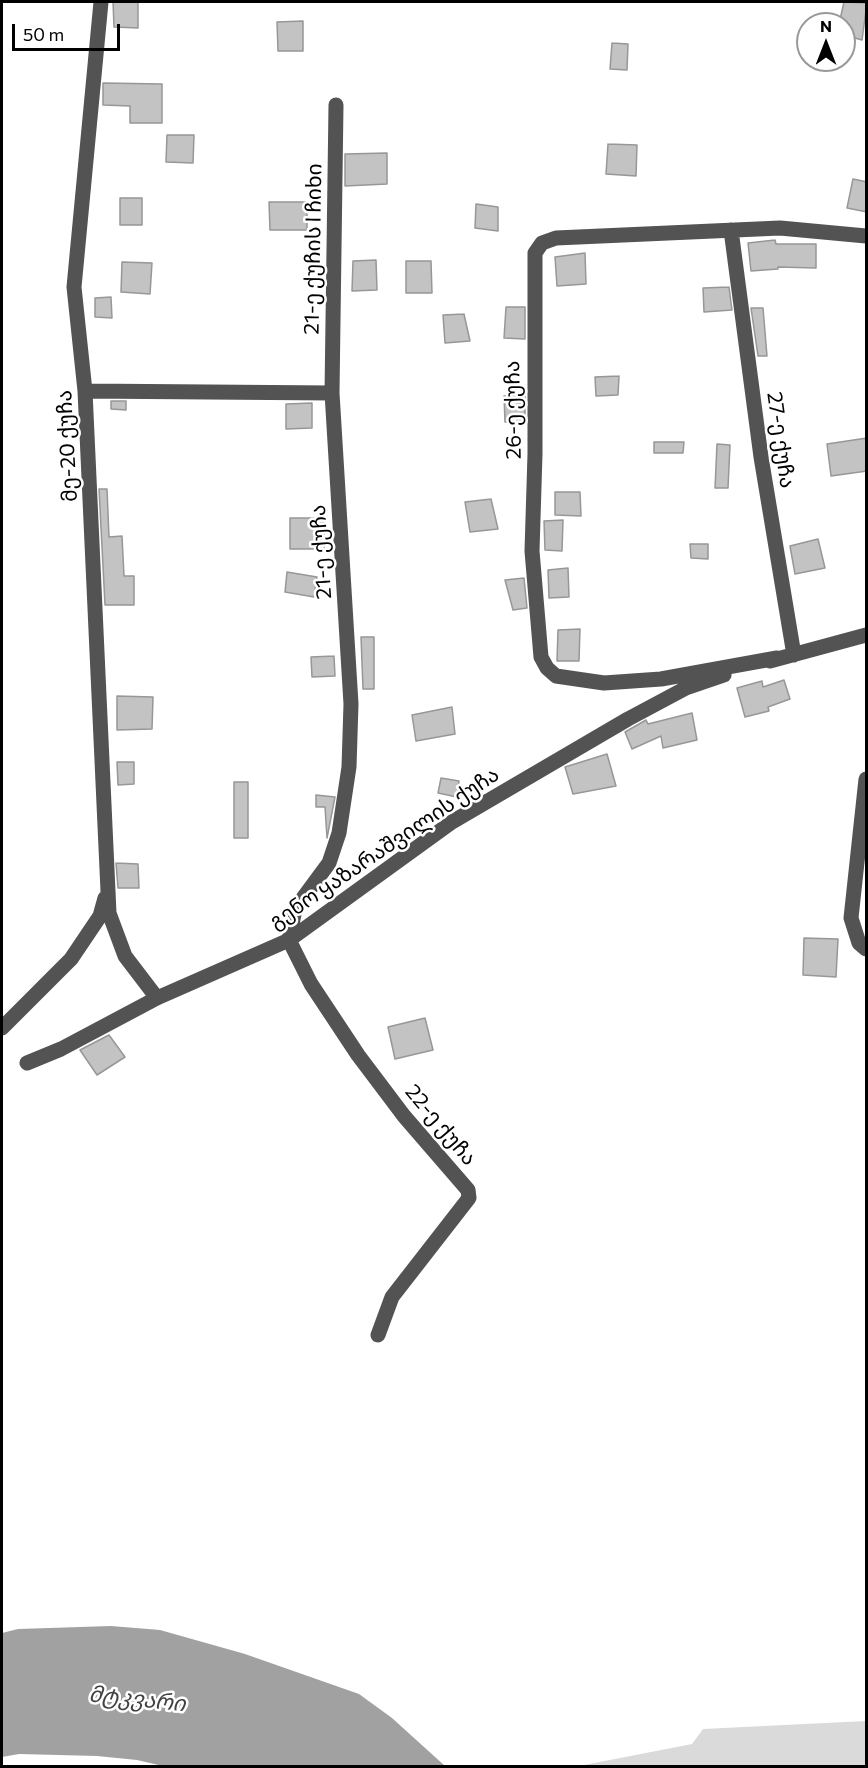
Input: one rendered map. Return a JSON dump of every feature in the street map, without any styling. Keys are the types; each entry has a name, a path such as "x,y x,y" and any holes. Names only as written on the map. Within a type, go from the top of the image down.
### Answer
{"street":[{"name":"მე-20 ქუჩა","path":"101,2 74,287 85,391 109,913 124,956 156,998"},
{"name":"21-ე ქუჩის I ჩიხი","path":"332,393 336,105"},
{"name":"26-ე ქუჩა","path":"777,658 661,679 604,683 556,676 547,668 541,657 532,551 537,248 547,240 556,238 780,228 867,236"},
{"name":"27-ე ქუჩა","path":"731,230 761,457 794,655"},
{"path":"85,391 332,393"},
{"name":"21-ე ქუჩა","path":"289,940 292,915 329,863 339,833 349,767 351,704 332,393"},
{"name":"გენო ყაზარაშვილის ქუჩა","path":"27,1063 62,1049 156,998 289,940 452,822 628,719 686,688 777,658 867,635"},
{"path":"867,778 851,918 859,943 867,948"},
{"name":"მე-20 ქუჩა","path":"2,1028 71,959 100,916 108,890"},
{"name":"22-ე ქუჩა","path":"289,940 311,984 358,1055 404,1116 468,1190 467,1203 435,1240 392,1298 378,1335"}],"shaded area":[{"path":"866,1721 866,1766 579,1766 692,1744 703,1729"}],"water":[{"name":"მტკვარი","path":"111,1626 160,1630 245,1654 359,1694 392,1718 445,1766 163,1766 137,1760 97,1756 19,1754 2,1757 2,1633 18,1629"}],"building":[{"path":"113,2 138,2 138,28 114,27"},
{"path":"844,2 867,3 862,40 856,38 856,12 842,12"},
{"path":"303,21 303,51 278,51 277,22"},
{"path":"612,43 628,44 627,70 610,69"},
{"path":"103,83 162,84 162,123 130,123 130,106 103,105"},
{"path":"167,135 194,135 193,163 166,162"},
{"path":"608,144 637,145 636,176 606,174"},
{"path":"387,153 387,184 345,186 345,154"},
{"path":"853,179 867,182 867,212 847,208"},
{"path":"120,198 142,198 142,225 120,225"},
{"path":"269,202 307,202 307,230 270,230"},
{"path":"476,204 498,207 498,231 475,228"},
{"path":"775,240 776,244 816,244 816,268 778,267 778,269 751,271 748,243"},
{"path":"585,253 586,284 557,286 555,257"},
{"path":"376,260 377,290 352,291 353,261"},
{"path":"406,261 431,261 432,293 406,293"},
{"path":"122,262 152,263 150,294 121,292"},
{"path":"729,287 732,310 704,312 703,288"},
{"path":"111,297 112,318 95,317 95,298"},
{"path":"506,307 525,307 525,339 504,338"},
{"path":"751,308 763,308 767,356 758,356"},
{"path":"464,314 470,341 445,343 443,315"},
{"path":"619,376 618,395 596,396 595,377"},
{"path":"525,395 525,423 505,422 504,396"},
{"path":"111,401 126,401 126,410 111,409"},
{"path":"312,403 312,428 286,429 286,404"},
{"path":"867,438 867,471 831,476 827,444"},
{"path":"654,442 684,442 683,453 654,453"},
{"path":"717,444 730,445 728,488 715,488"},
{"path":"99,489 107,489 109,537 122,536 124,576 134,576 134,605 105,605"},
{"path":"555,492 580,492 581,516 555,515"},
{"path":"491,499 498,529 470,532 465,502"},
{"path":"290,518 324,518 324,549 290,549"},
{"path":"563,520 562,551 545,550 544,521"},
{"path":"818,539 825,568 795,574 790,546"},
{"path":"690,544 708,544 708,559 691,558"},
{"path":"568,568 569,597 549,598 548,570"},
{"path":"287,572 317,577 314,597 285,592"},
{"path":"524,578 527,608 513,610 505,580"},
{"path":"580,629 579,661 557,661 558,630"},
{"path":"361,637 374,637 374,689 363,689"},
{"path":"334,656 335,676 312,677 311,657"},
{"path":"784,680 790,699 768,707 769,711 745,717 737,688 762,681 763,687"},
{"path":"117,696 153,697 152,729 117,730"},
{"path":"452,707 455,734 416,741 412,715"},
{"path":"692,713 697,740 663,748 661,736 632,749 625,732 646,720 648,724"},
{"path":"607,754 616,786 573,794 565,767"},
{"path":"117,762 134,762 134,784 118,785"},
{"path":"441,778 459,781 457,797 438,793"},
{"path":"234,782 248,782 248,838 234,838"},
{"path":"316,795 335,797 327,838 325,807 316,807"},
{"path":"116,863 138,864 139,888 118,888"},
{"path":"804,938 838,939 836,977 803,975"},
{"path":"425,1018 433,1050 395,1059 388,1027"},
{"path":"109,1035 125,1057 97,1075 80,1050"}]}
